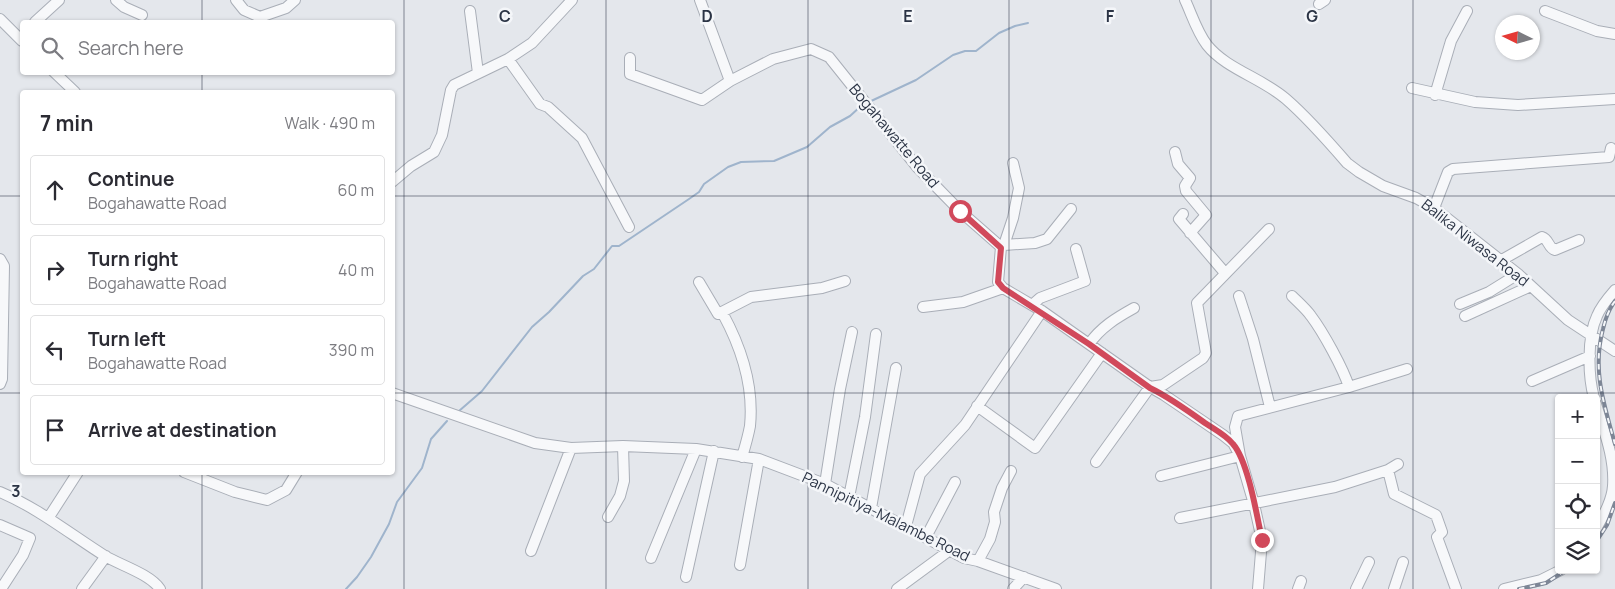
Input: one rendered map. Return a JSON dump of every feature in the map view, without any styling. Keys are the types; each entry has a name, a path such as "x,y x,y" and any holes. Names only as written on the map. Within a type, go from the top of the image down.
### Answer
{"street":[{"path":"37,20 59,0"},
{"path":"116,0 124,7 142,15"},
{"path":"236,0 244,10 260,17 286,8 295,0"},
{"path":"395,179 411,166 434,152 442,135 451,90 454,85 508,58 532,43 572,0"},
{"path":"700,0 730,80"},
{"name":"Balika Niwasa Road","path":"1185,0 1199,32 1215,54 1226,63 1266,83 1286,99 1347,163 1358,172 1383,186 1416,198 1434,208 1518,274 1568,320 1615,351"},
{"path":"470,11 478,73"},
{"path":"1435,95 1451,41 1467,11"},
{"path":"1545,11 1597,31 1615,34"},
{"path":"0,18 20,37"},
{"name":"Bogahawatte Road","path":"630,58 630,74 702,100 730,80 773,59 811,49 829,57 917,167 960,211 1002,246"},
{"path":"508,58 540,104 548,107 582,138 629,227"},
{"path":"57,75 73,90"},
{"path":"1412,88 1435,95 1475,102 1518,105 1615,100"},
{"path":"1434,208 1448,172 1453,169 1609,157 1611,148"},
{"path":"1175,152 1178,164 1190,178 1185,186 1186,192 1206,215 1190,233"},
{"path":"1013,163 1019,188 1013,218 1002,246 998,282 1003,288 1032,305 1150,388 1164,395 1223,435 1233,444 1240,456"},
{"path":"1002,246 1036,243 1047,239 1071,209"},
{"path":"1183,214 1179,219 1225,273"},
{"path":"1096,462 1150,388 1163,385 1202,358 1206,353 1197,303 1270,229"},
{"path":"1500,261 1542,237 1555,250 1579,240"},
{"path":"1032,305 1040,298 1085,281 1076,249"},
{"path":"0,384 2,379 1,264"},
{"path":"1460,304 1489,292 1518,274"},
{"path":"718,314 751,297 822,288 845,281"},
{"path":"699,282 718,314 722,314 728,324 747,369 751,398 750,428 742,457"},
{"path":"1465,316 1531,286"},
{"path":"924,307 962,302 1003,288"},
{"path":"1593,394 1590,356 1592,336 1597,315 1615,290"},
{"path":"1239,296 1253,339 1270,407"},
{"path":"1292,296 1311,317 1320,331 1346,377 1348,387"},
{"path":"1089,344 1096,334 1110,322 1134,308"},
{"path":"906,526 920,474 965,425 1042,312"},
{"path":"825,484 840,389 852,332"},
{"path":"850,497 865,417 876,334"},
{"path":"977,406 1035,448 1102,353"},
{"path":"1532,381 1590,356"},
{"path":"871,508 896,368"},
{"path":"1258,589 1262,540 1240,456 1235,427 1238,416 1348,387 1406,369"},
{"name":"Pannipitiya-Malambe Road","path":"395,394 536,443 571,448 623,446 696,449 760,459 825,484 964,558 978,560 1056,589"},
{"path":"1600,417 1612,457 1613,488 1600,522"},
{"path":"608,516 620,496 624,481 623,446"},
{"path":"531,551 571,448"},
{"path":"650,558 696,449"},
{"path":"686,577 714,451"},
{"path":"1161,476 1240,456"},
{"path":"740,565 760,459"},
{"path":"1180,518 1335,487 1388,470 1398,464"},
{"path":"1388,470 1394,494 1436,515 1442,532 1437,537 1456,589"},
{"path":"978,560 990,539 994,512 1002,488 1011,471"},
{"path":"49,518 76,475"},
{"path":"192,475 235,492 267,500 286,490 294,475"},
{"path":"926,537 955,482"},
{"path":"0,492 49,518 106,556 153,581 160,589"},
{"path":"0,525 30,538 23,555 1,589"},
{"path":"898,589 950,550"},
{"path":"82,589 106,556"},
{"path":"1356,589 1369,562"},
{"path":"1394,589 1403,562"},
{"path":"1504,589 1541,580 1555,573"},
{"path":"1013,589 1024,576"}],"waterway":[{"path":"869,102 916,80 953,55 965,51 976,51 999,33 1028,23"},
{"path":"459,411 482,391 532,327 583,276 594,269 612,246 619,246 689,199 699,192 704,184 728,167 741,162 774,161 807,147 830,127 850,116 861,106"},
{"path":"346,589 371,557 389,524 397,502 422,468 431,439 447,421"}],"railway":[{"path":"1615,301 1604,326 1599,359 1601,387 1615,444"},
{"path":"1600,536 1607,525 1615,503"},
{"path":"1519,589 1546,583 1560,574"}],"route":[{"path":"960,211 1001,248 998,282 1003,288 1042,312 1150,388 1164,395 1223,435 1233,444 1240,456 1262,540"}]}
